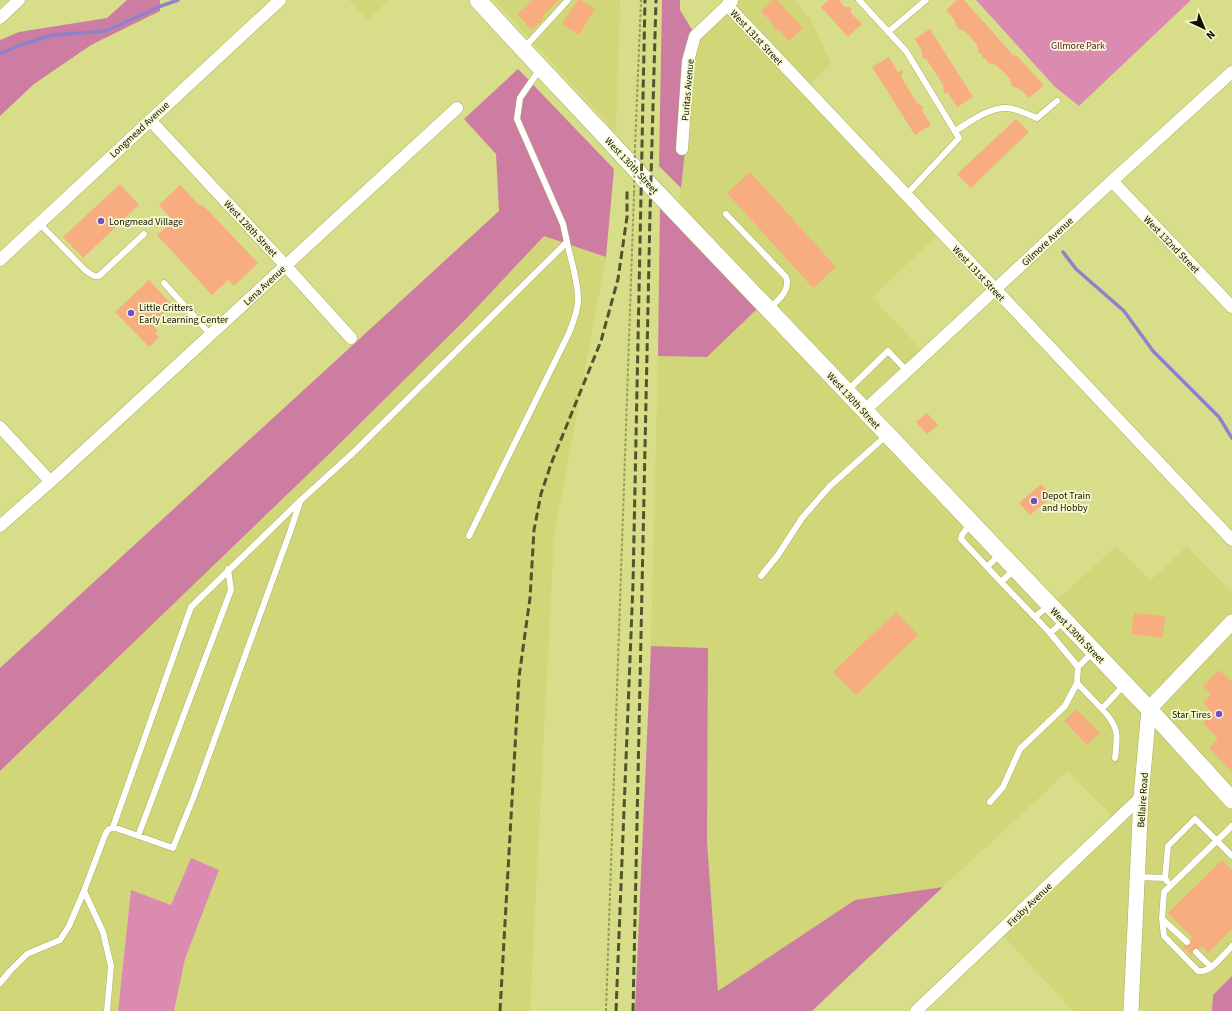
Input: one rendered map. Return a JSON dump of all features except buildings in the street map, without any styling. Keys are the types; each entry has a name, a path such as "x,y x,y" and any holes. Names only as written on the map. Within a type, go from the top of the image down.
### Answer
{"main road":[{"name":"West 130th Street","path":"478,0 522,49 768,310 1149,709 1232,800"}],"street":[{"path":"0,18 19,0"},
{"name":"Longmead Avenue","path":"0,260 280,0"},
{"name":"Puritas Avenue","path":"682,149 688,61 695,36 730,3"},
{"name":"West 131st Street","path":"730,3 906,195 1232,540"},
{"name":"Gilmore Avenue","path":"864,411 1112,181 1231,74"},
{"name":"Lena Avenue","path":"0,526 457,108"},
{"name":"West 128th Street","path":"150,120 351,338"},
{"name":"West 132nd Street","path":"1112,181 1232,307"},
{"path":"0,427 50,481"},
{"path":"1149,709 1232,622"},
{"name":"Bellaire Road","path":"1128,1008 1149,709"},
{"name":"Firsby Avenue","path":"916,1011 1142,797"}],"lane":[{"path":"522,49 568,0"},
{"path":"859,0 906,51 959,138 906,195"},
{"path":"888,32 926,0"},
{"path":"469,536 569,333 575,319 578,301 576,280 563,224 517,119 520,98 541,68"},
{"path":"955,131 986,113 1006,108 1017,110 1037,118 1057,101"},
{"path":"726,214 786,277 788,282 785,292 768,310"},
{"path":"39,223 86,271 94,276 99,276 144,234"},
{"path":"0,983 28,954 60,940 69,926 84,892 105,835 108,830 113,827 191,607 228,569 354,452 567,242"},
{"path":"164,283 210,334"},
{"path":"846,391 888,351 907,370"},
{"path":"761,576 778,555 802,518 830,486 887,435"},
{"path":"113,827 173,848 194,796 301,500"},
{"path":"971,523 962,535 961,539 1050,633 1078,667"},
{"path":"987,567 1001,554"},
{"path":"138,836 231,590 228,569"},
{"path":"1001,582 1015,569"},
{"path":"1035,617 1049,605"},
{"path":"1050,633 1064,620"},
{"path":"990,802 1003,787 1020,749 1065,706 1077,682 1078,667 1094,651"},
{"path":"1077,682 1110,718 1116,727 1117,738 1115,758"},
{"path":"1102,709 1125,684"},
{"path":"1170,886 1165,878 1168,846 1196,819 1232,856"},
{"path":"1232,826 1164,892 1162,919 1164,936 1198,971 1202,972 1212,966 1232,946"},
{"path":"1138,877 1165,878"},
{"path":"84,892 103,932 111,966 108,1011"},
{"path":"1162,919 1186,942"},
{"path":"1196,952 1212,966"}],"path":[{"path":"606,1011 641,0"}],"shaded area":[{"path":"127,0 160,0 160,11 91,45 34,84 0,116 0,40 19,32 107,18"},
{"path":"349,0 389,0 368,20"},
{"path":"494,0 620,0 616,132"},
{"path":"662,0 680,0 680,10 697,38 681,188 659,166"},
{"path":"739,0 794,0 810,18 831,64 803,91 938,235 872,297 922,350 856,411 1046,610 1116,546 1150,581 1187,546 1232,593 1232,976 1213,995 1212,1011 1073,1011 998,930 1114,818 1068,771 943,887 855,900 718,992 707,842 708,648 651,646 658,356 707,357 677,222 697,38"},
{"path":"518,69 614,169 606,257 544,236 465,320 326,457 0,771 0,668 499,211 496,154 464,119"},
{"path":"660,204 758,308 707,357 658,356"},
{"path":"544,236 606,257 554,536 530,1011 174,1011 185,959 219,871 171,905 131,891 118,1011 0,1011 0,771 326,457 465,320"},
{"path":"651,646 708,648 707,842 718,991 855,900 943,887 812,1011 635,1011"},
{"path":"1232,976 1232,1011 1212,1011 1213,995"}],"green space":[{"name":"GIlmore Park","path":"976,0 1191,0 1079,106 1055,87"},
{"path":"191,858 219,870 185,959 174,1011 118,1011 131,890 171,905"}],"waterway":[{"path":"0,54 20,45 53,35 106,31 161,6 178,0"},
{"path":"1063,252 1076,269 1124,311 1153,351 1219,417 1232,438"}],"railway":[{"path":"616,1011 633,584 645,0"},
{"path":"633,1011 656,0"},
{"path":"500,1011 519,677 530,598 534,530 541,494 551,464 601,341 618,279 627,217 627,188"}],"place":[{"name":"Longmead Village","path":"101,221"},
{"name":"Little Critters Early Learning Center","path":"131,313"},
{"name":"Depot Train and Hobby","path":"1034,501"},
{"name":"Star Tires","path":"1219,714"}]}
